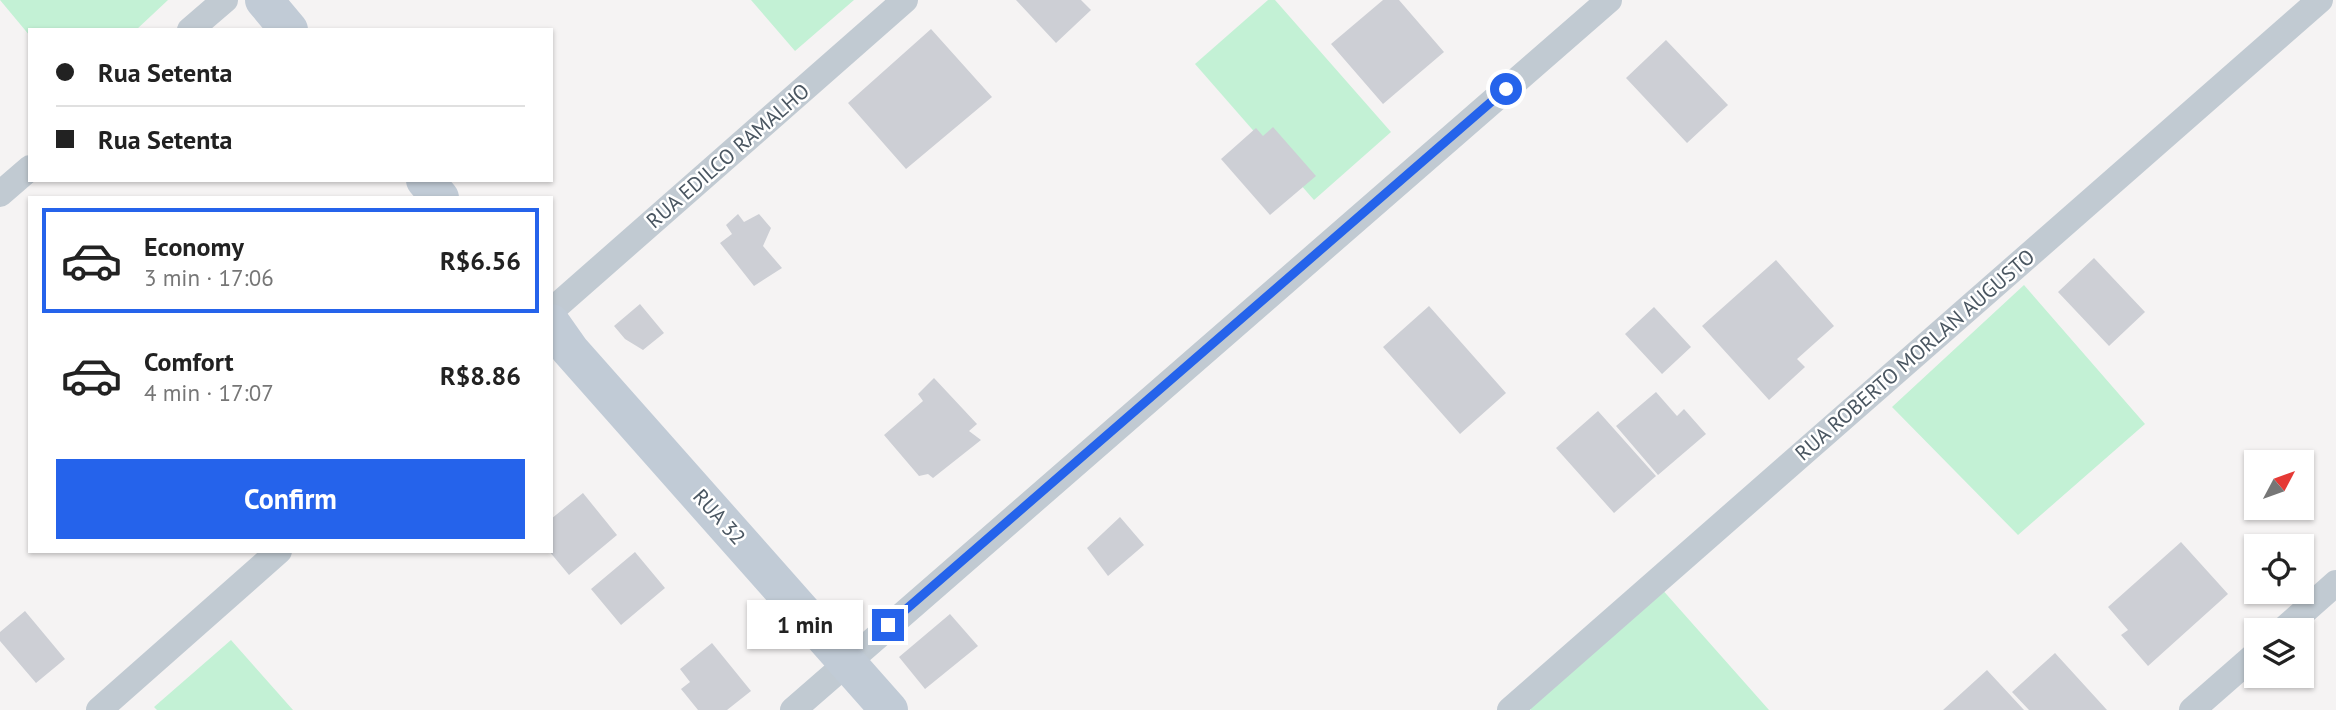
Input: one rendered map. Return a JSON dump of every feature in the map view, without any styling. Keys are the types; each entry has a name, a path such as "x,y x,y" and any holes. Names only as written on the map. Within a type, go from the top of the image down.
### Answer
{"main road":[{"path":"264,0 287,28"},
{"path":"427,182 438,196"},
{"name":"RUA 32","path":"553,326 570,350 889,710"}],"street":[{"path":"192,28 225,0"},
{"name":"RUA EDILCO RAMALHO","path":"553,309 905,0"},
{"path":"793,710 847,660 1609,0"},
{"name":"RUA ROBERTO MORLAN AUGUSTO","path":"1510,710 2320,0"},
{"path":"0,194 28,171"},
{"path":"99,710 277,553"},
{"path":"2297,618 2336,583"},
{"path":"2192,710 2244,664"}],"green space":[{"path":"0,0 168,0 138,28 28,28 28,34"},
{"path":"751,0 854,0 795,51"},
{"path":"1268,0 1275,0 1391,132 1314,200 1195,64"},
{"path":"2024,285 2145,424 2018,535 1892,407"},
{"path":"1660,587 1769,710 1531,710 1527,706"},
{"path":"231,640 293,710 157,710 154,707"}],"building":[{"path":"1016,0 1081,0 1091,10 1056,43"},
{"path":"1383,0 1399,0 1444,52 1383,104 1331,44"},
{"path":"931,29 992,97 906,169 848,103"},
{"path":"1666,40 1728,105 1687,143 1626,78"},
{"path":"1273,127 1316,176 1270,215 1221,159 1256,128 1263,136"},
{"path":"738,214 744,222 759,214 771,228 763,246 782,268 754,286 720,243 732,234 726,225"},
{"path":"2094,258 2145,312 2109,346 2058,292"},
{"path":"1776,260 1834,326 1797,359 1805,367 1769,400 1702,326"},
{"path":"640,304 664,333 643,350 625,339 614,326"},
{"path":"1429,306 1506,393 1460,434 1383,347"},
{"path":"1654,307 1691,347 1662,374 1625,334"},
{"path":"934,378 977,424 969,431 981,440 933,478 928,474 919,476 884,435 923,401 918,394"},
{"path":"1656,392 1677,416 1684,409 1706,434 1658,475 1616,426"},
{"path":"1598,411 1656,476 1614,513 1556,448"},
{"path":"583,493 617,535 569,575 551,553 553,553 553,517"},
{"path":"1120,517 1144,545 1108,576 1087,548"},
{"path":"2181,542 2228,594 2148,666 2121,635 2128,630 2108,607"},
{"path":"635,552 665,588 621,625 591,589"},
{"path":"25,611 65,659 36,683 0,641 0,632"},
{"path":"950,614 978,646 925,689 899,657"},
{"path":"712,643 751,691 727,710 698,710 681,689 690,682 680,669"},
{"path":"2055,653 2107,710 2029,710 2012,692"},
{"path":"1987,670 2024,710 1943,710"}],"route":[{"path":"888,625 1506,89"}]}
